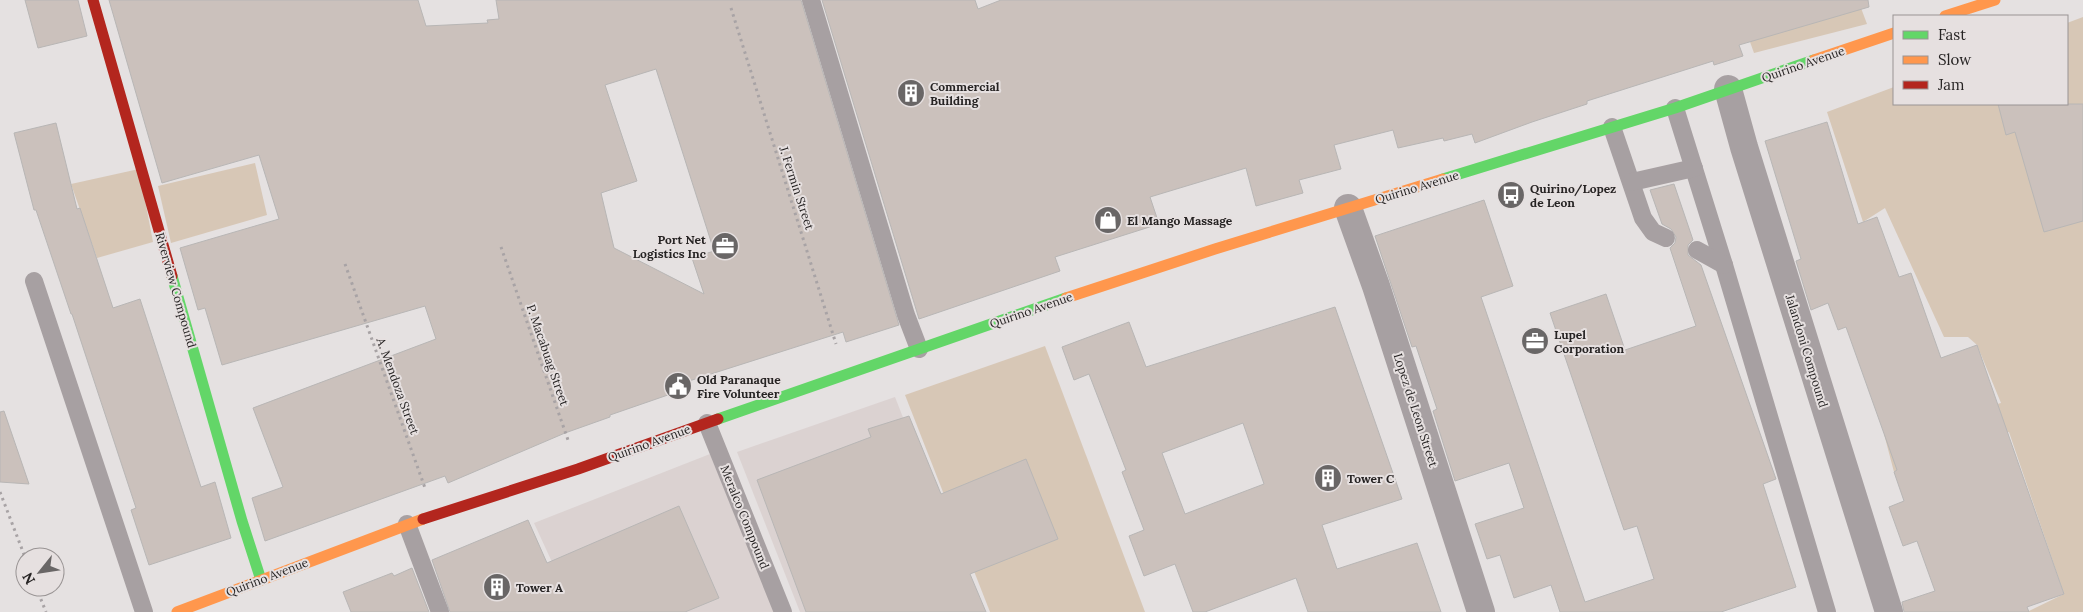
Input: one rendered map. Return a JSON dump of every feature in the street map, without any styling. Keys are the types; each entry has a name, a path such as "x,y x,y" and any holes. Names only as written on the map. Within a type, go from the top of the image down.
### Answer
{"main road":[{"name":"Riverview Compound","path":"93,0 261,580"},
{"path":"1948,15 1995,0"},
{"name":"Quirino Avenue","path":"177,612 407,524 578,469 844,374 1206,252 1675,108 1893,33"}],"street":[{"name":"Jalandoni Compound","path":"1728,89 1744,147 1889,612"},
{"name":"Lopez de Leon Street","path":"1348,208 1376,286 1481,612"}],"lane":[{"path":"811,0 906,315 919,349"},
{"path":"1675,108 1724,264 1827,612"},
{"path":"1612,127 1643,218 1653,232 1666,238"},
{"path":"1632,182 1694,168"},
{"path":"1696,250 1724,264"},
{"path":"34,281 144,612"},
{"name":"Meralco Compound","path":"707,423 783,612"},
{"path":"407,524 440,612"}],"path":[{"name":"J. Fermin Street","path":"730,8 832,330 844,374"},
{"name":"P. Macabuag Street","path":"501,247 578,469"},
{"name":"A. Mendoza Street","path":"345,264 434,515"},
{"path":"0,492 21,547"},
{"path":"40,597 46,612"}],"shaded area":[{"path":"1735,0 1858,0 1867,24 1754,53"},
{"path":"2083,17 2083,612 2027,612 2064,594 2009,432 1894,472 1884,434 2001,403 1977,345 1968,337 1944,337 1885,208 1863,222 1827,112 1893,87 1893,105 2068,105 2068,23"},
{"path":"255,163 267,215 171,243 158,186"},
{"path":"139,169 153,242 97,258 71,184"},
{"path":"1045,346 1145,612 990,612 905,395"},
{"path":"895,397 979,612 800,612 737,452"},
{"path":"710,454 774,612 575,612 534,523"}],"building":[{"path":"25,0 78,0 87,36 38,48"},
{"path":"109,0 418,0 426,26 488,23 487,20 499,19 496,0 801,0 899,325 846,342 843,332 689,381 691,387 610,415 610,417 565,433 448,483 445,476 265,541 252,498 283,487 253,408 436,339 425,306 222,365 205,308 198,310 180,248 279,219 259,155 162,183","holes":["656,69 714,251 692,258 704,294 614,248 601,193 637,181 605,85"]},
{"path":"822,0 975,0 978,9 1001,0 1868,0 1869,7 1739,45 1743,56 1714,65 1713,61 1587,101 1587,104 1475,143 1472,134 1444,141 1443,138 1398,148 1393,130 1334,145 1341,169 1299,180 1303,193 1256,206 1246,168 1150,197 1159,224 1055,257 1060,271 919,319"},
{"path":"2083,104 2083,221 2044,232 2015,132 2006,135 1998,105"},
{"path":"1827,122 1858,224 1877,217 1899,277 1911,273 1941,358 1977,345 2064,594 2027,607 2029,612 1904,612 1902,602 1935,591 1917,541 1903,546 1889,507 1904,501 1894,472 1897,470 1846,327 1838,330 1828,303 1811,310 1796,261 1801,259 1765,141"},
{"path":"56,123 77,209 80,208 113,308 140,299 201,487 215,482 231,538 149,565 131,510 136,508 72,314 36,210 34,210 14,133"},
{"path":"1674,184 1693,240 1688,245 1688,255 1701,265 1776,479 1763,484 1796,587 1721,612 1560,612 1551,585 1514,598 1500,555 1487,559 1475,524 1524,508 1509,463 1455,481 1433,411 1437,409 1416,346 1412,347 1375,236 1484,200 1513,286 1481,297 1585,602 1654,579 1637,526 1624,530 1550,313 1606,294 1625,350 1696,326 1670,248 1675,243 1676,237 1671,229 1662,224 1650,190"},
{"path":"1335,307 1402,499 1322,525 1337,569 1417,543 1441,612 1308,612 1296,578 1205,612 1193,612 1175,564 1144,576 1129,536 1144,530 1122,472 1126,470 1089,374 1074,380 1062,347 1129,322 1146,367","holes":["1243,423 1264,484 1185,514 1162,453"]},
{"path":"4,411 29,484 0,482 0,412"},
{"path":"909,416 941,494 1026,459 1058,539 970,574 986,612 806,612 757,480 871,437 868,429"},
{"path":"679,506 719,598 685,612 450,612 432,560 528,520 547,563"},
{"path":"412,568 429,612 351,612 343,592 392,573 394,576"}],"traffic: fast":[{"path":"1443,179 1675,108 1814,60"},
{"path":"172,276 242,521 261,580"},
{"path":"718,419 1066,298"}],"traffic: slow":[{"path":"1948,15 1995,0"},
{"path":"1814,60 1893,33"},
{"path":"1066,298 1215,249 1443,179"},
{"path":"177,612 423,519"}],"traffic: jam":[{"path":"93,0 172,276"},
{"path":"423,519 578,469 718,419"}],"place":[{"name":"Commercial Building","path":"911,93"},
{"name":"Quirino/Lopez de Leon","path":"1511,195"},
{"name":"El Mango Massage","path":"1108,220"},
{"name":"Port Net Logistics Inc","path":"725,246"},
{"name":"Lupel Corporation","path":"1535,341"},
{"name":"Old Paranaque Fire Volunteer","path":"678,386"},
{"name":"Tower C","path":"1328,478"},
{"name":"Tower A","path":"497,587"}]}
